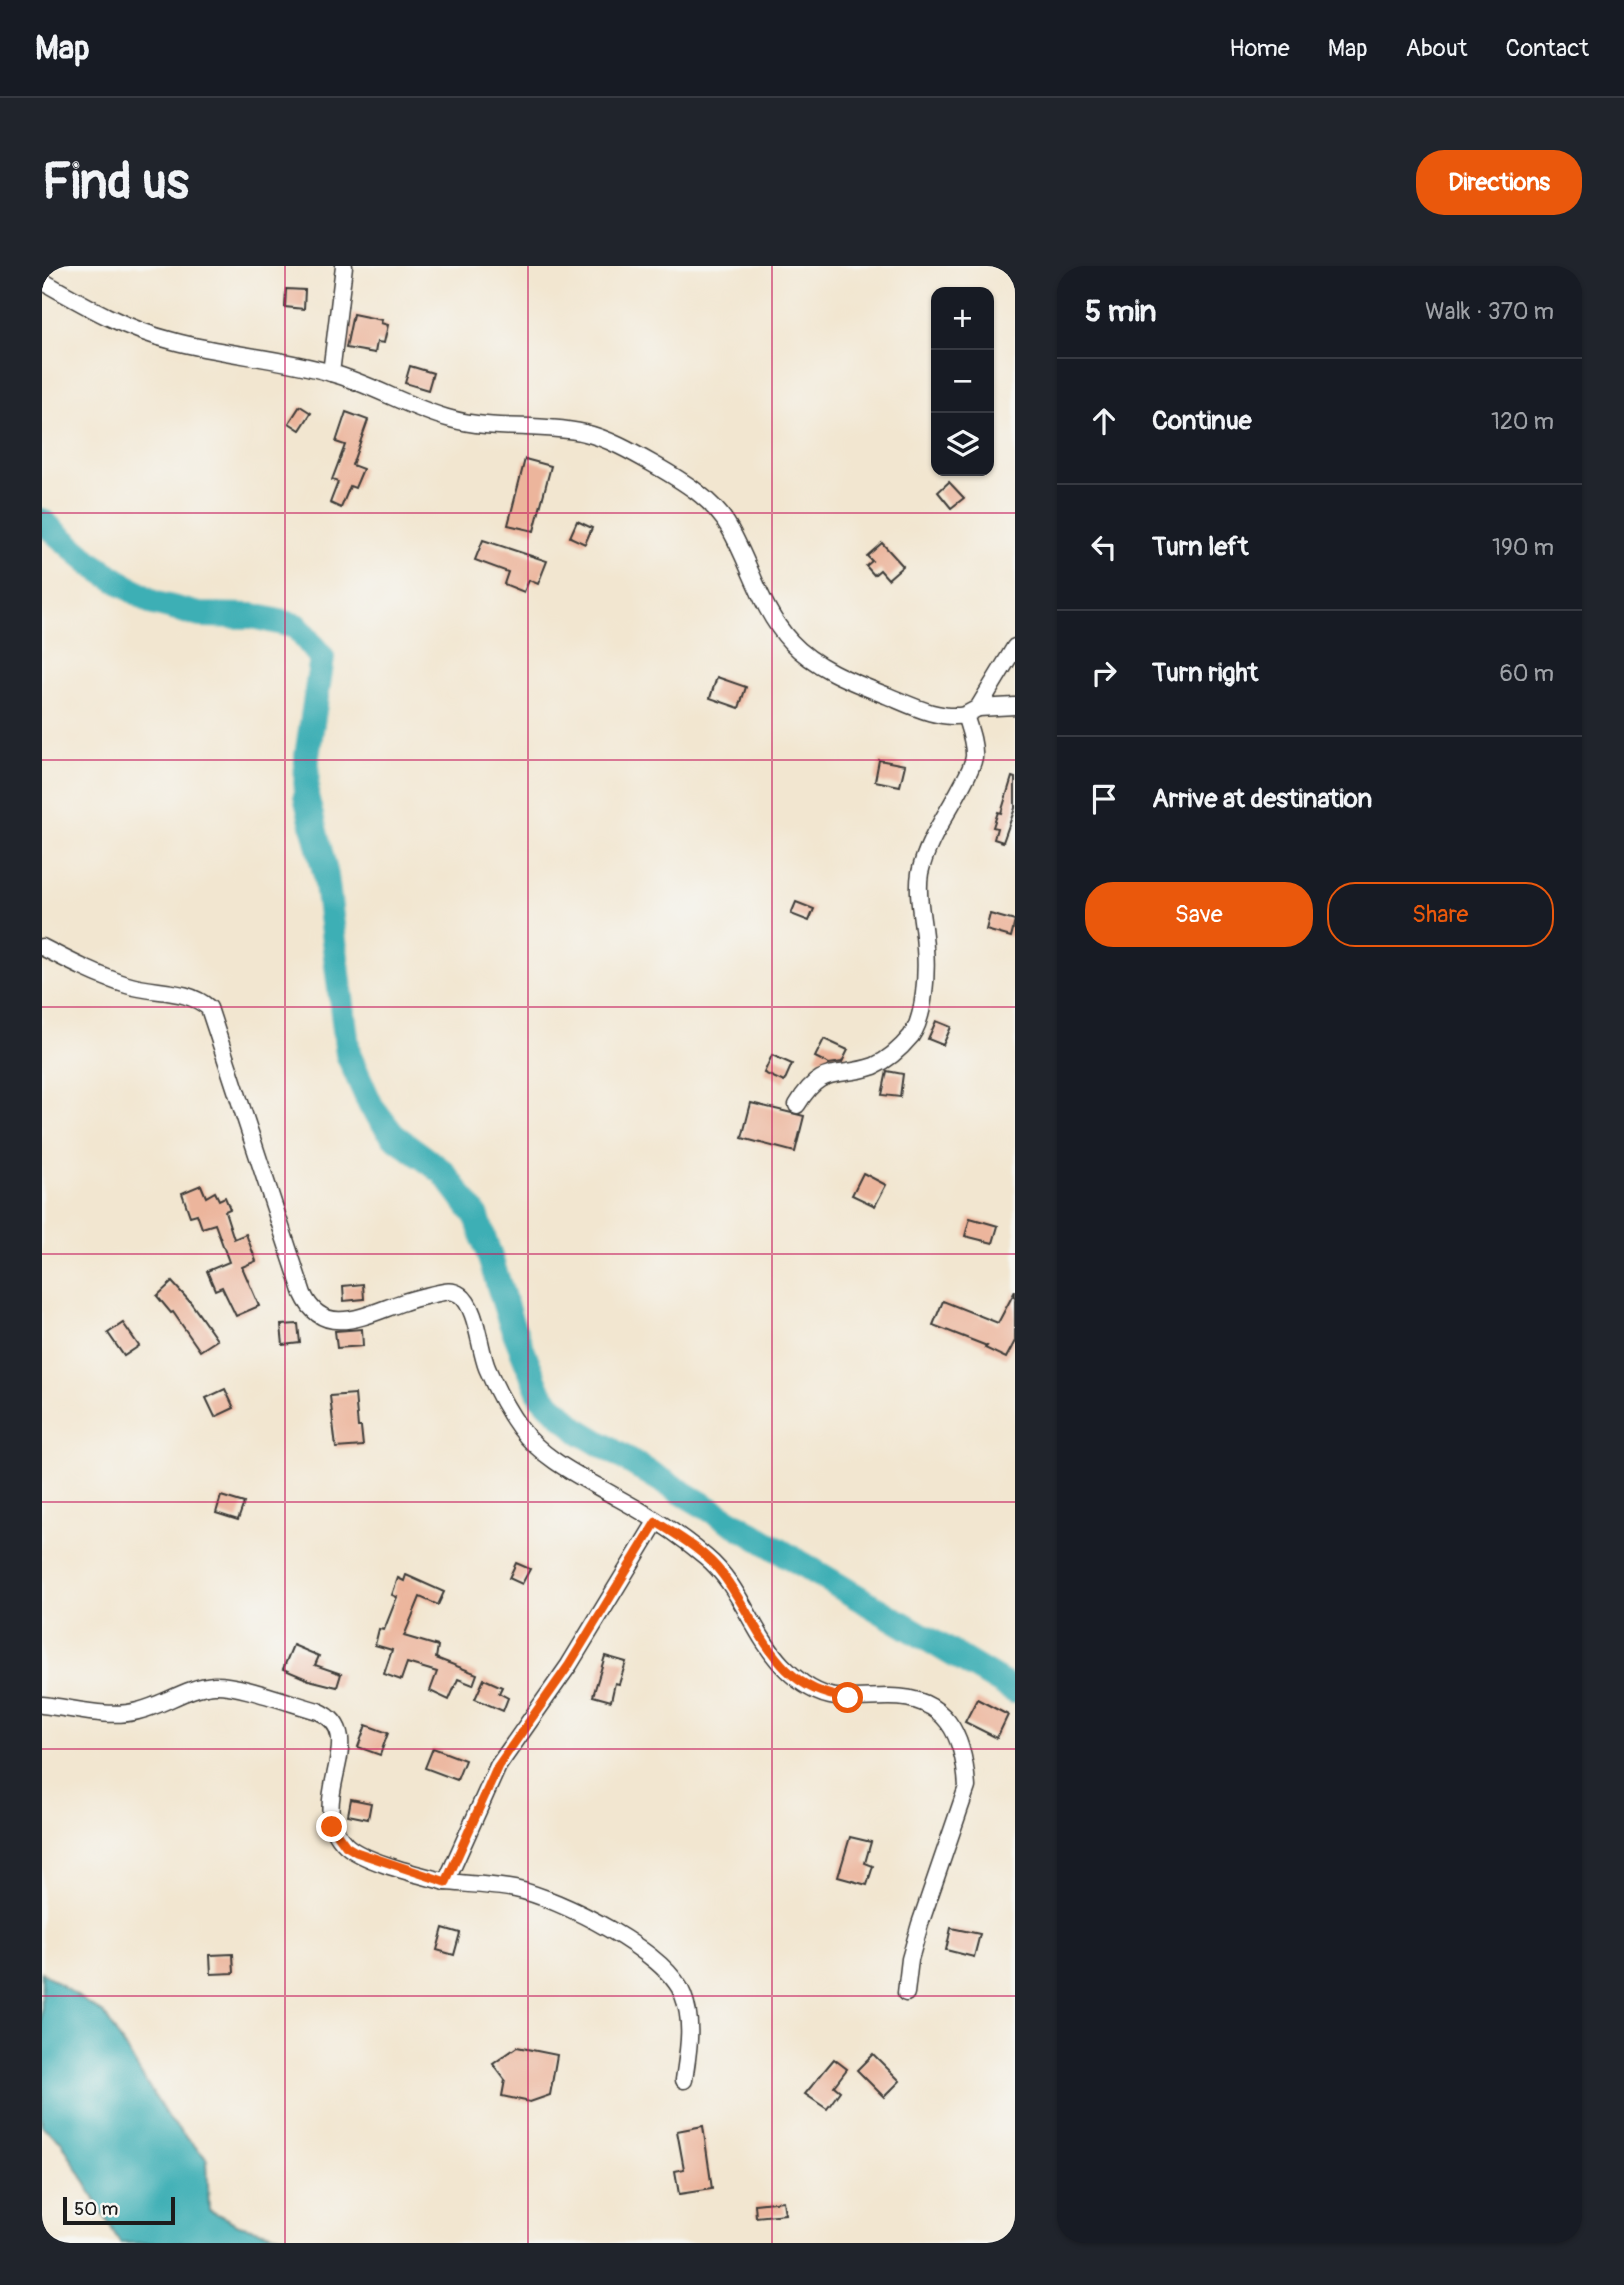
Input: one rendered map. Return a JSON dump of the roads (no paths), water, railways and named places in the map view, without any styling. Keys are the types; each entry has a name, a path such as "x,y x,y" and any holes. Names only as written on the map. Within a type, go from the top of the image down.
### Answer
{"street":[{"path":"331,373 344,266"},
{"path":"42,281 94,311 145,333 212,350 331,373 452,420 586,433 651,463 689,486 720,514 729,527 772,617 803,654 845,678 940,715 1015,706"},
{"path":"797,1105 811,1085 821,1078 842,1071 867,1068 886,1059 911,1035 918,1023 926,950 920,872 934,836 972,764 972,712 1015,647"},
{"path":"42,947 126,985 188,995 209,1008 300,1287 307,1303 316,1314 330,1319 355,1320 404,1302 446,1291 458,1292 471,1311 488,1369 511,1415 533,1444 550,1459 656,1522 709,1559 723,1574 768,1648 783,1667 812,1690 828,1696 907,1698 924,1702 948,1720 958,1742 967,1787 920,1924 906,1993"},
{"path":"446,1882 498,1766 569,1665 656,1522"},
{"path":"42,1705 124,1713 216,1685 318,1711 335,1721 339,1728 339,1760 329,1807 332,1827 339,1837 356,1852 446,1882 515,1889 539,1895 587,1917 656,1961 676,1982 688,2011 689,2044 684,2080"}],"water":[{"path":"42,1972 105,2015 168,2118 207,2159 209,2210 239,2225 311,2243 120,2243 61,2141 42,2126"}],"waterway":[{"path":"42,521 93,565 153,603 200,615 253,616 296,626 322,658 307,756 306,796 326,876 348,1054 371,1106 393,1135 443,1172 477,1217 510,1320 541,1396 579,1431 1015,1691"}]}
